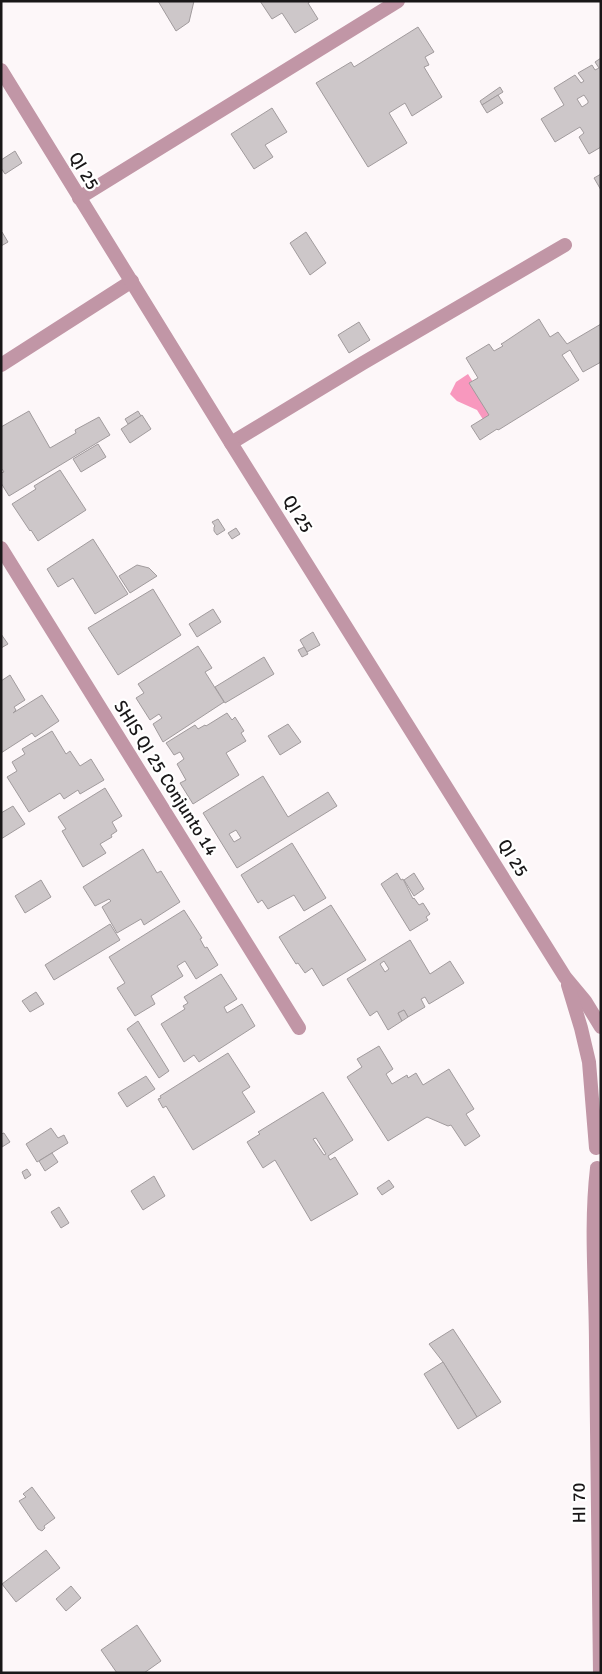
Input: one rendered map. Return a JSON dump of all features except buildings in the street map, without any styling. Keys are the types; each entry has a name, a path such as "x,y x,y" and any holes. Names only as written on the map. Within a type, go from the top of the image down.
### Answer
{"street":[{"path":"79,198 398,1"},
{"name":"QI 25","path":"1,70 231,443 565,977 585,1001 601,1027"},
{"path":"231,443 565,245"},
{"path":"1,365 132,281"},
{"name":"SHIS QI 25 Conjunto 14","path":"1,548 299,1028"},
{"name":"QI 25","path":"565,977 581,1028 589,1062 598,1142 599,1172"},
{"name":"HI 70","path":"599,1172 594,1198 593,1224 598,1328 600,1673"}],"shaded area":[{"path":"468,374 499,424 489,429 477,410 457,401 450,394 456,382"}]}
